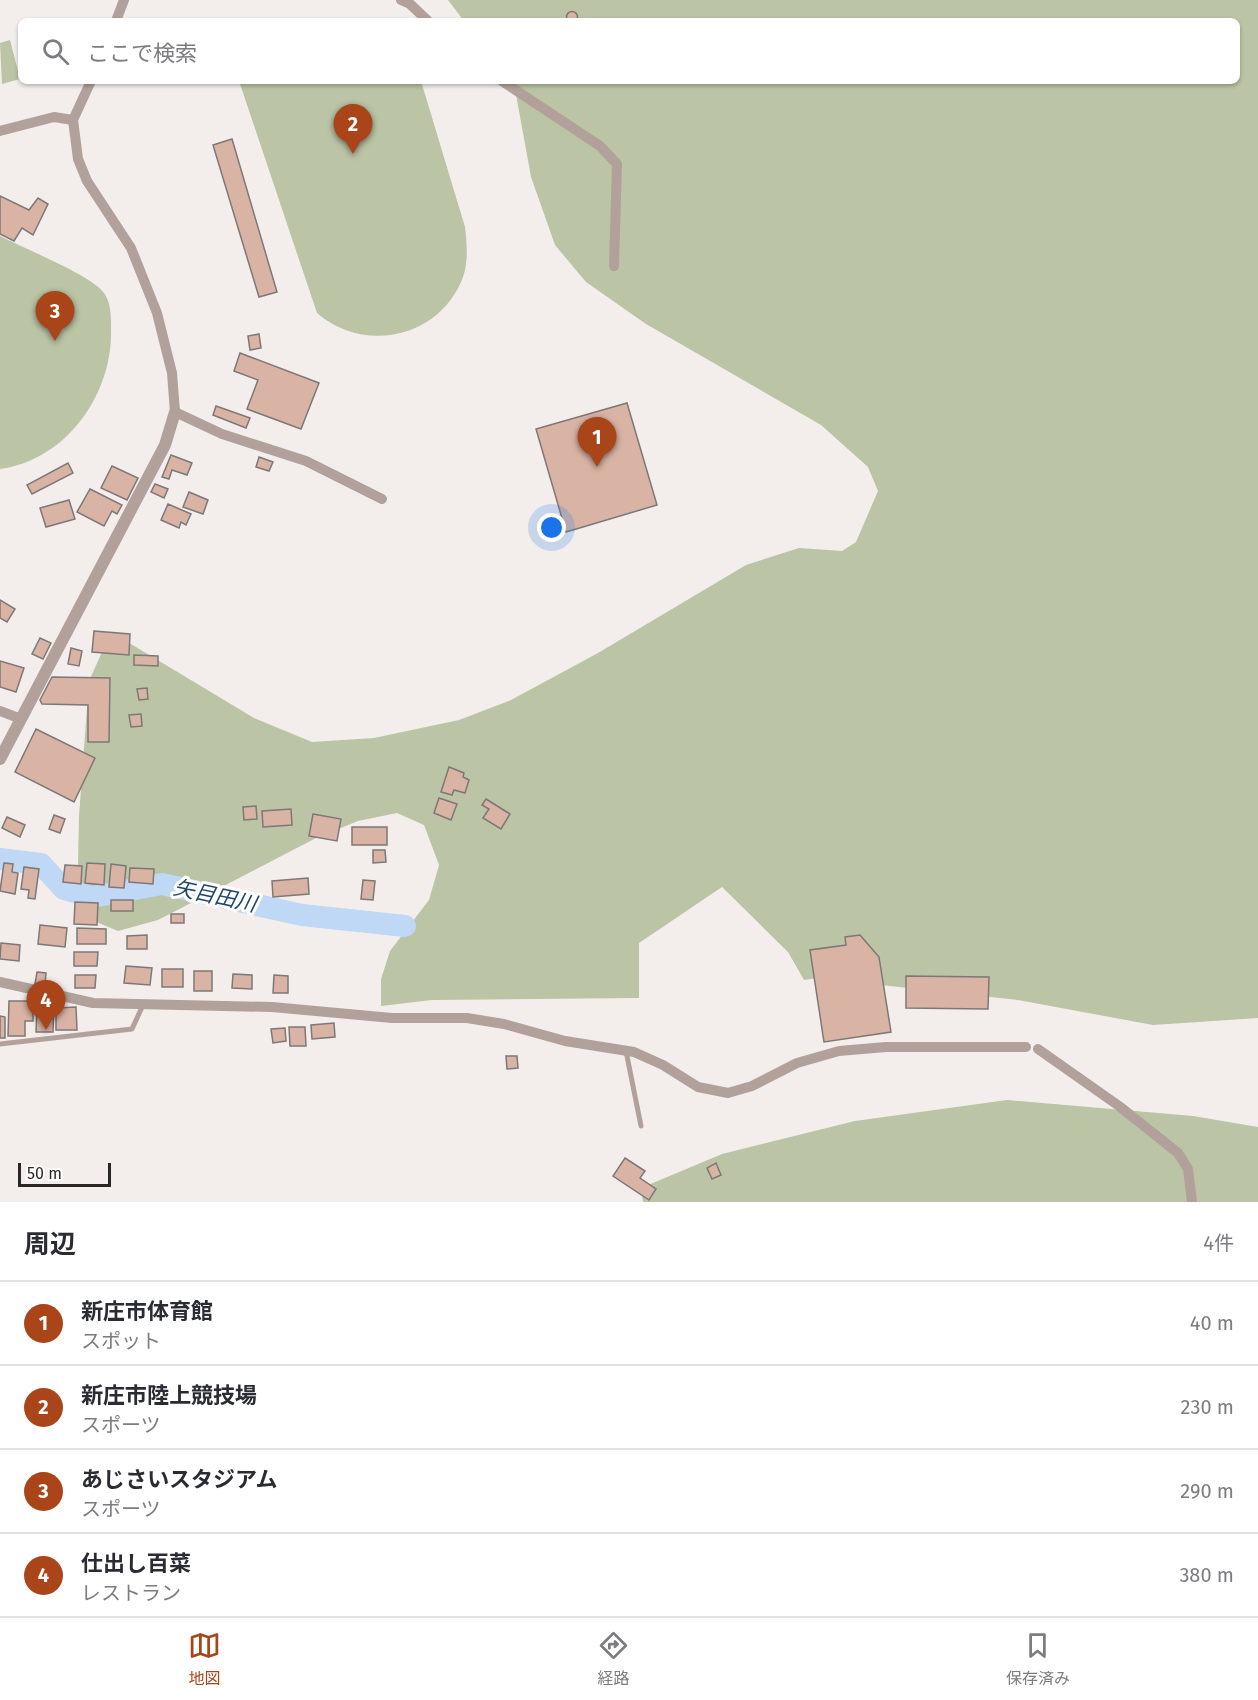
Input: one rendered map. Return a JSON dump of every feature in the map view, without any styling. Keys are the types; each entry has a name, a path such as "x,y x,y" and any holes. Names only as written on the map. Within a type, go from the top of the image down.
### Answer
{"street":[{"path":"117,18 124,0"},
{"path":"400,0 410,4 426,18"},
{"path":"0,759 165,445 175,412 172,373 157,313 131,248 87,181 78,159 73,120 90,84"},
{"path":"507,84 600,146 617,165 614,266"},
{"path":"0,131 54,117 73,120"},
{"path":"175,412 222,434 306,461 382,499"},
{"path":"0,711 21,719"},
{"path":"0,982 93,1003 272,1007 392,1018 467,1018 504,1024 565,1041 626,1050 663,1065 699,1087 728,1093 752,1086 797,1063 839,1051 886,1047 1026,1047"},
{"path":"1038,1049 1119,1106 1178,1153 1188,1169 1192,1202"}],"lane":[{"path":"0,1044 132,1029 143,1005"},
{"path":"626,1050 641,1126"}],"green space":[{"path":"448,0 1258,0 1258,1018 1153,1025 1018,1000 817,978 804,980 788,952 722,887 639,943 639,998 432,1000 381,1006 381,979 390,951 429,900 439,865 424,825 397,813 358,821 316,838 158,920 118,931 77,914 79,816 89,681 111,632 254,718 312,742 374,738 459,720 511,700 598,653 746,565 799,548 842,551 856,542 878,491 868,467 821,425 646,324 586,282 555,245 531,177 515,89 511,84 1240,84 1240,18 462,18"},
{"path":"10,40 18,71 18,80 2,84 0,43"},
{"path":"240,84 422,84 465,227 466,262 461,282 450,301 434,317 417,327 397,334 376,336 355,333 335,325 317,313"},
{"path":"0,236 72,270 97,286 104,293 108,302 111,333 109,357 103,380 80,421 64,439 45,453 24,463 0,469"},
{"path":"1007,1100 1193,1116 1258,1127 1258,1202 643,1202 641,1188 722,1154 855,1121"}],"building":[{"path":"568,13 576,13 577,18 567,18"},
{"path":"232,139 277,292 259,297 213,145"},
{"path":"0,196 29,210 38,198 48,204 33,235 22,228 14,241 0,234"},
{"path":"259,334 261,348 250,350 248,336"},
{"path":"240,353 319,383 301,429 247,409 258,380 234,371"},
{"path":"627,403 657,505 566,532 536,429"},
{"path":"216,406 250,418 246,428 213,415"},
{"path":"171,455 192,463 187,475 172,470 169,479 162,477"},
{"path":"259,457 273,462 269,471 256,467"},
{"path":"68,463 73,473 32,494 27,485"},
{"path":"112,466 138,478 127,500 101,488"},
{"path":"155,484 168,489 164,498 151,492"},
{"path":"90,489 122,505 117,514 112,511 104,526 77,512"},
{"path":"189,492 208,500 203,514 183,507"},
{"path":"69,500 75,519 46,527 40,508"},
{"path":"168,504 191,514 186,525 181,522 179,528 161,520"},
{"path":"0,600 15,609 7,622 0,618"},
{"path":"94,631 130,634 129,655 92,652"},
{"path":"40,638 51,643 43,659 32,654"},
{"path":"71,648 82,651 79,666 68,664"},
{"path":"134,655 158,656 158,666 134,665"},
{"path":"0,661 24,668 16,692 0,687"},
{"path":"52,677 110,678 109,742 88,742 88,705 42,704 40,700"},
{"path":"147,688 148,699 139,700 137,689"},
{"path":"141,714 142,726 131,727 129,715"},
{"path":"36,729 95,758 74,802 15,772"},
{"path":"449,767 464,773 463,777 469,780 465,793 454,790 452,795 441,792"},
{"path":"439,798 457,804 451,820 434,813"},
{"path":"486,799 510,814 501,829 483,818 489,809 482,805"},
{"path":"256,806 257,819 244,820 243,807"},
{"path":"291,809 292,825 263,827 262,811"},
{"path":"313,814 341,819 337,841 309,836"},
{"path":"54,815 65,819 60,833 49,829"},
{"path":"7,817 25,825 20,837 2,828"},
{"path":"352,827 387,827 387,845 352,845"},
{"path":"373,850 385,850 386,862 373,863"},
{"path":"4,863 13,864 12,872 18,873 15,894 0,891"},
{"path":"87,863 105,864 104,885 85,883"},
{"path":"111,864 126,866 124,888 109,887"},
{"path":"65,865 82,866 81,884 63,882"},
{"path":"24,867 39,869 35,899 28,898 29,890 21,889"},
{"path":"130,868 154,869 153,884 129,882"},
{"path":"308,878 309,894 273,897 272,881"},
{"path":"363,880 375,881 373,900 361,899"},
{"path":"111,900 133,900 133,911 111,911"},
{"path":"75,902 98,903 97,925 74,924"},
{"path":"171,914 184,914 184,923 171,923"},
{"path":"40,925 67,928 65,947 38,944"},
{"path":"77,928 106,929 106,944 77,944"},
{"path":"147,935 147,949 127,949 127,936"},
{"path":"860,935 879,957 891,1032 824,1042 810,950 846,945 845,937"},
{"path":"1,943 20,945 19,961 0,959"},
{"path":"74,952 98,952 97,966 74,966"},
{"path":"126,966 152,968 150,985 124,983"},
{"path":"162,969 183,969 183,987 162,987"},
{"path":"194,971 212,971 212,991 194,991"},
{"path":"37,972 46,973 45,985 35,984"},
{"path":"233,974 252,975 252,989 232,988"},
{"path":"75,975 96,975 95,988 75,988"},
{"path":"274,975 288,976 288,993 273,993"},
{"path":"906,976 989,977 988,1009 906,1008"},
{"path":"9,1001 33,1001 33,1021 25,1021 25,1036 8,1036"},
{"path":"37,1005 54,1005 53,1032 36,1032"},
{"path":"76,1007 77,1030 56,1030 56,1008"},
{"path":"0,1016 5,1017 5,1038 0,1038"},
{"path":"334,1023 335,1037 312,1039 311,1025"},
{"path":"289,1027 305,1027 306,1046 290,1046"},
{"path":"285,1028 286,1041 273,1043 271,1029"},
{"path":"506,1056 517,1056 518,1068 507,1069"},
{"path":"625,1158 645,1171 640,1178 656,1189 649,1200 613,1176"},
{"path":"716,1163 721,1175 712,1179 707,1168"}],"waterway":[{"name":"矢目田川","path":"0,859 41,864 64,889 92,897 162,884 302,915 405,926"}],"place":[{"name":"新庄市陸上競技場","path":"353,154"},
{"name":"あじさいスタジアム","path":"55,341"},
{"name":"新庄市体育館","path":"597,467"},
{"name":"仕出し百菜","path":"46,1030"}]}
